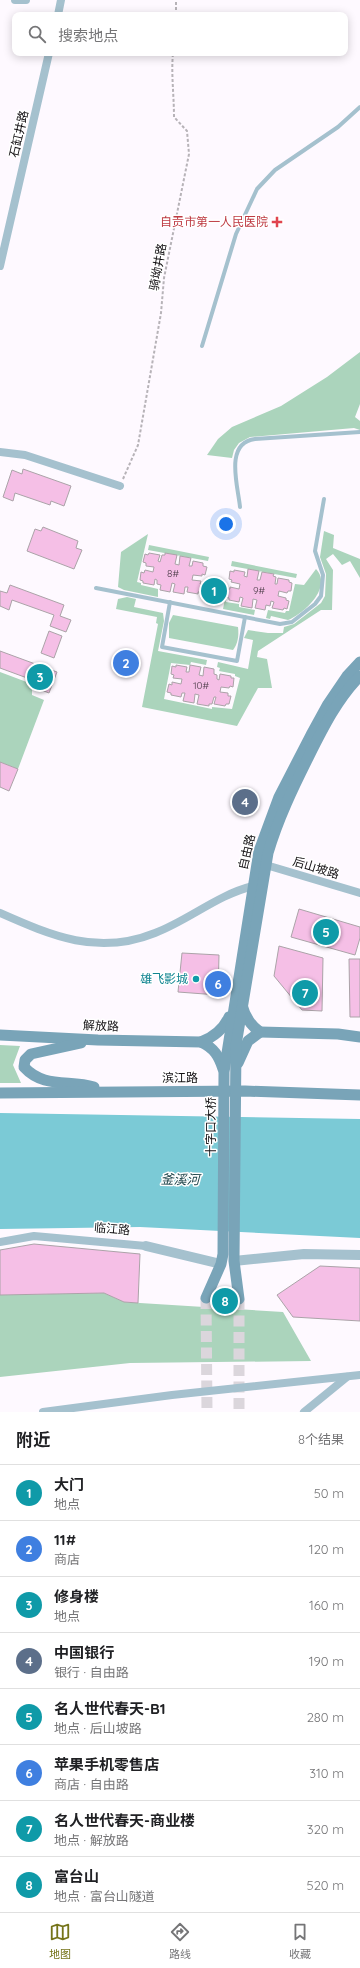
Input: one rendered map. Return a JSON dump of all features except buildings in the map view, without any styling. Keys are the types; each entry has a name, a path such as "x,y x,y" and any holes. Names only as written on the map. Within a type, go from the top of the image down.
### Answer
{"main road":[{"name":"自由路","path":"229,1072 232,1013 259,851 279,798 328,704 347,676 360,662"},
{"name":"自由路","path":"229,1072 236,1045 266,865 276,826 287,801 335,709 360,676"},
{"path":"242,1005 248,1020 253,1027 260,1032 338,1034 360,1038"},
{"path":"201,1042 217,1034 224,1027 232,1013"},
{"path":"201,1042 209,1045 216,1052 229,1072 248,1041 260,1032"},
{"name":"解放路","path":"0,1034 98,1040 201,1042"},
{"path":"98,1040 44,1050 31,1054 25,1060 24,1067 31,1076 41,1080 85,1084 112,1091"},
{"name":"十字口大桥","path":"229,1072 228,1258 239,1299"},
{"name":"滨江路","path":"0,1093 245,1091 360,1095"},
{"path":"348,1094 360,1091"},
{"path":"206,1298 228,1258"}],"street":[{"path":"15,0 26,0"},
{"path":"59,12 61,0"},
{"name":"石缸井路","path":"0,266 48,56"},
{"path":"0,452 25,455 120,486"},
{"name":"后山坡路","path":"266,865 360,893"},
{"path":"0,913 64,939 95,944 121,942 155,934 235,891 253,886"},
{"path":"338,1034 360,1034"},
{"name":"临江路","path":"0,1242 34,1236 146,1246 228,1258 304,1254 360,1255"},
{"path":"43,1412 172,1395 360,1375"},
{"path":"304,1412 347,1377"}],"lane":[{"path":"202,346 236,234 257,189 275,170 338,127 360,107"},
{"path":"240,507 235,460 238,448 246,442 262,438 360,432"},
{"path":"96,588 287,624 292,622 319,600 323,590 323,575 315,551 324,499"},
{"path":"170,602 162,647 237,662 245,617"}],"path":[{"path":"176,0 176,12"},
{"name":"骑坳井路","path":"120,486 138,445 161,313 164,278 179,210 189,154 187,130 174,117 174,91 171,70 173,56"}],"green space":[{"path":"360,352 360,404 355,417 360,421 360,430 354,428 250,437 239,443 234,450 232,458 207,455 218,439 232,427 281,406 327,377"},
{"path":"324,531 334,535 333,548 360,559 360,578 350,561 342,565 333,554 326,559 333,570 332,610 321,610 258,651 257,657 267,659 272,688 258,688 237,726 142,707 158,624 156,623 157,617 116,609 118,599 127,597 136,599 134,607 163,613 164,621 158,651 207,660 206,665 191,662 190,665 171,663 164,699 212,709 212,707 232,709 240,678 235,676 235,674 219,671 220,668 217,667 218,662 248,669 253,640 244,638 248,630 268,633 283,633 284,627 294,624 321,603 325,596 326,574 320,557"},
{"path":"148,534 137,582 141,583 141,585 158,589 158,597 124,590 118,587 121,552"},
{"path":"149,545 209,557 208,561 148,550"},
{"path":"232,561 297,574 296,578 231,566"},
{"path":"316,569 320,576 321,584 319,591 302,612 288,620 271,616 270,619 266,618 268,610 285,613 286,611 289,611 295,584 304,585"},
{"path":"225,599 226,602 239,604 239,607 255,610 254,615 223,609"},
{"path":"173,615 238,627 236,645 233,650 169,638 169,623"},
{"path":"0,672 32,684 32,695 44,700 18,769 0,762"},
{"path":"0,1045 20,1046 13,1065 21,1083 0,1083"},
{"path":"104,1293 124,1302 283,1312 311,1361 130,1363 0,1377 0,1295"}],"water":[{"name":"釜溪河","path":"0,1113 360,1119 360,1238 140,1227 0,1229"}],"tunnel":[{"path":"206,1298 207,1412"},
{"path":"239,1299 239,1412"}],"place":[{"name":"自贡市第一人民医院","path":"277,222"},
{"name":"大门","path":"214,591"},
{"name":"11#","path":"126,663"},
{"name":"修身楼","path":"40,677"},
{"name":"中国银行","path":"245,802"},
{"name":"名人世代春天-B1","path":"326,932"},
{"name":"雄飞影城","path":"196,979"},
{"name":"苹果手机零售店","path":"218,984"},
{"name":"名人世代春天-商业楼","path":"305,993"},
{"name":"富台山","path":"225,1301"}]}
